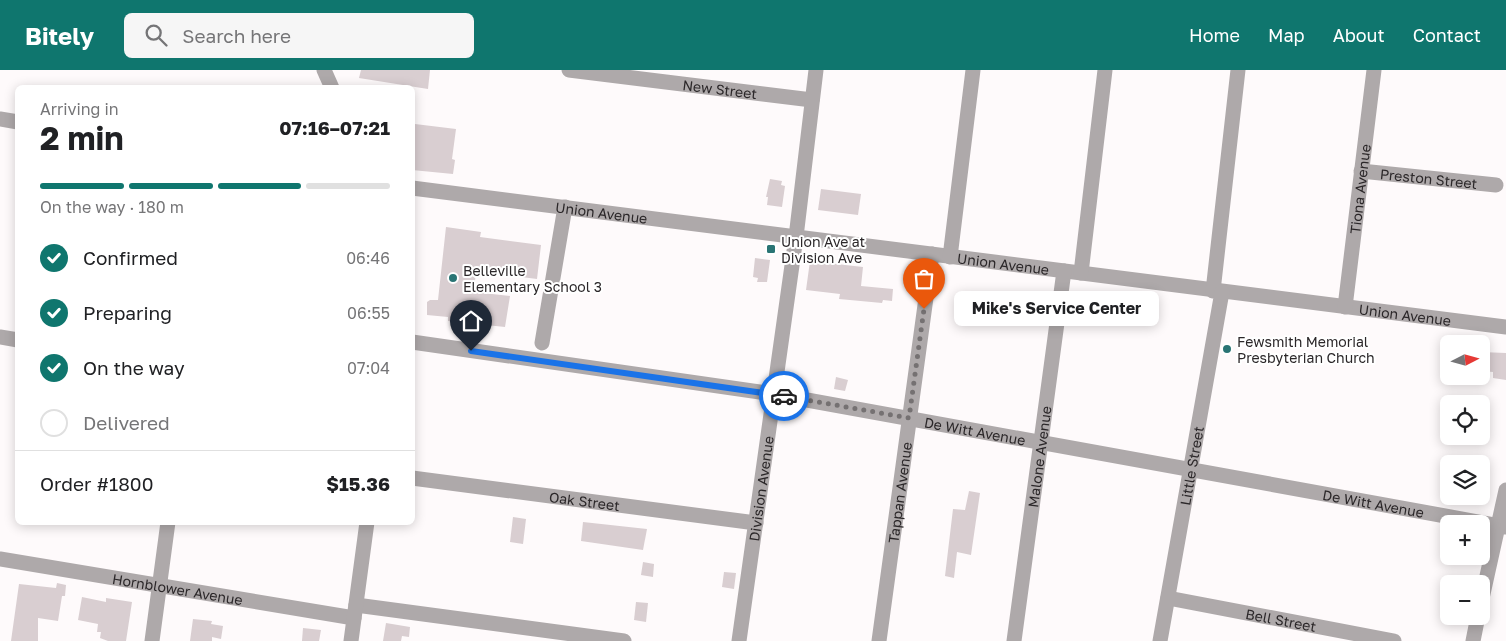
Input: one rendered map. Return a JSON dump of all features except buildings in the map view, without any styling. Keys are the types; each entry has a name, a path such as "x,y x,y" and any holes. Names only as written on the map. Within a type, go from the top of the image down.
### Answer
{"street":[{"path":"324,70 331,85"},
{"name":"New Street","path":"569,70 812,100"},
{"name":"Division Avenue","path":"739,641 796,236 816,70"},
{"path":"950,257 973,70"},
{"path":"1081,273 1105,70"},
{"name":"Little Street","path":"1160,641 1190,469 1217,291 1238,70"},
{"name":"Tiona Avenue","path":"1345,307 1374,70"},
{"path":"0,119 15,122"},
{"name":"Preston Street","path":"1362,171 1496,185"},
{"name":"Union Avenue","path":"415,188 1506,327"},
{"path":"542,343 564,207"},
{"name":"Tappan Avenue","path":"879,641 932,254"},
{"name":"Malone Avenue","path":"1014,641 1064,272"},
{"path":"0,337 15,340"},
{"name":"De Witt Avenue","path":"415,342 774,394 1502,527"},
{"name":"Oak Street","path":"415,478 756,523"},
{"path":"1489,575 1502,527 1506,490"},
{"path":"152,641 168,525"},
{"path":"351,641 367,525"},
{"name":"Hornblower Avenue","path":"0,559 160,586 355,611 624,641"},
{"name":"Bell Street","path":"1168,598 1394,641"},
{"path":"1473,641 1476,625"}],"way so far":[{"path":"784,396 909,418 924,309"}],"place":[{"name":"Union Ave at Division Ave","path":"771,249"},
{"name":"Belleville Elementary School 3","path":"453,278"},
{"name":"Mike's Service Center","path":"924,309"},
{"name":"Fewsmith Memorial Presbyterian Church","path":"1227,349"}],"route":[{"path":"471,351 784,396"}]}
